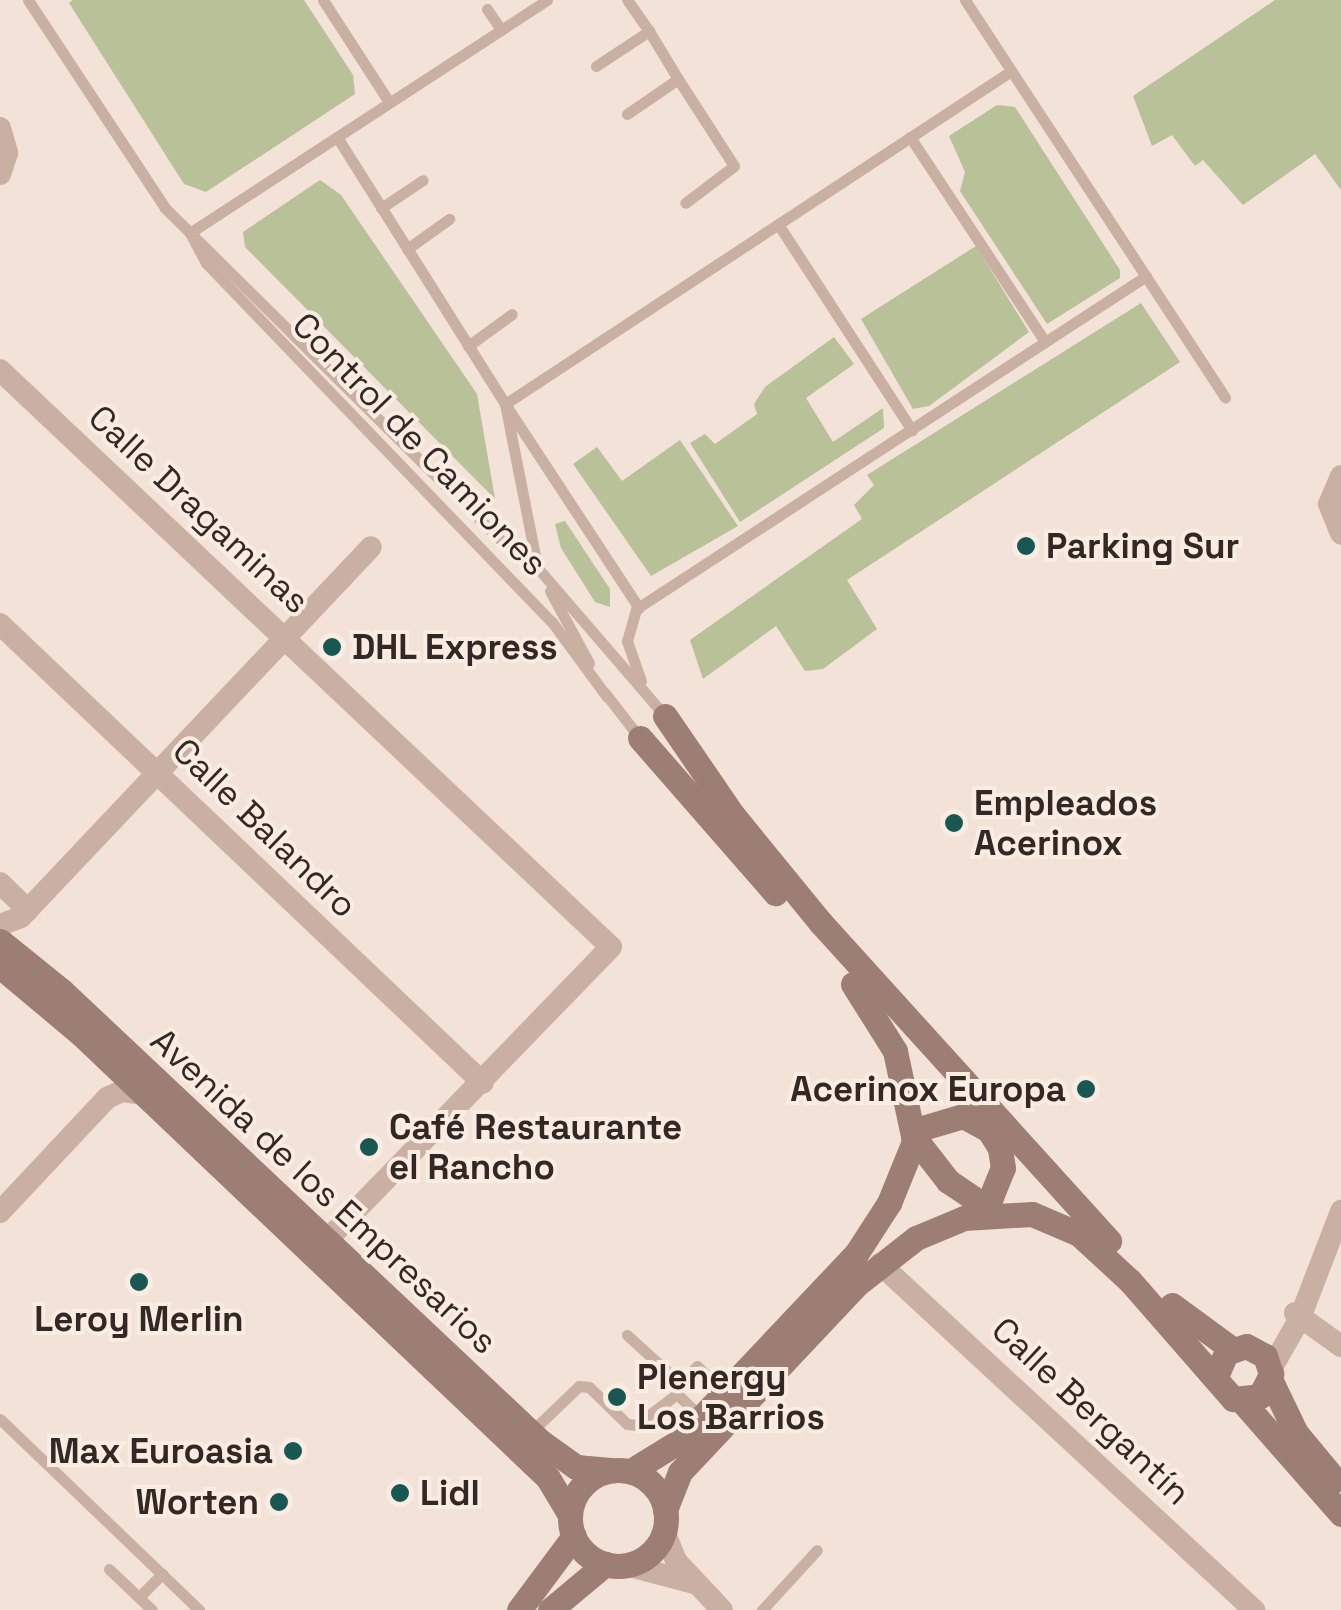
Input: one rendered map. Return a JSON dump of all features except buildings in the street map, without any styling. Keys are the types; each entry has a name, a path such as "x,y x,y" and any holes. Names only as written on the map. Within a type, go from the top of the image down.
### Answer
{"street":[{"path":"0,128 7,152 0,174"},
{"name":"Calle Dragaminas","path":"0,370 611,946 482,1082"},
{"path":"1341,476 1330,504 1341,534"},
{"path":"16,917 371,547"},
{"name":"Calle Balandro","path":"0,624 482,1082"},
{"path":"665,716 732,814 900,1012 1094,1226 1189,1323 1243,1348 1271,1374 1296,1433 1341,1488"},
{"path":"640,738 874,1009 895,1052 913,1136 930,1163 980,1212"},
{"path":"0,883 16,917 11,961"},
{"name":"Avenida de los Empresarios","path":"0,941 11,961 111,1063 548,1478 572,1526"},
{"name":"Avenida de los Empresarios","path":"11,961 326,1240 530,1432 576,1467 621,1471"},
{"path":"900,1012 930,1061 984,1124 1054,1196 1094,1226"},
{"path":"106,1098 111,1063"},
{"path":"326,1240 482,1082"},
{"path":"0,1212 106,1098 122,1091 143,1094"},
{"path":"519,1610 572,1526 582,1486 653,1463 702,1417 856,1254 889,1204 913,1136 944,1117 984,1124 1000,1148 1003,1168 980,1212"},
{"path":"1241,1400 1260,1396 1341,1211"},
{"path":"556,1607 616,1565 646,1557 665,1520 680,1472 880,1264 980,1212 1032,1214 1090,1241 1217,1374 1221,1389 1241,1400 1341,1514"},
{"name":"Calle Bergantín","path":"880,1264 1254,1610"},
{"path":"1217,1374 1243,1348 1276,1338 1298,1315"},
{"path":"1298,1315 1341,1346"},
{"path":"621,1471 657,1490 671,1554 694,1584 722,1610"},
{"path":"572,1526 616,1565 694,1584"}],"lane":[{"path":"28,0 164,208 502,541 536,566 665,716"},
{"path":"323,0 389,102"},
{"path":"190,233 547,0"},
{"path":"627,0 734,166 685,203"},
{"path":"965,0 1225,398"},
{"path":"487,8 501,30"},
{"path":"596,66 649,31"},
{"path":"505,404 1011,71"},
{"path":"627,114 678,78"},
{"path":"337,137 638,608 629,659 665,716"},
{"path":"910,137 1045,342"},
{"path":"381,208 423,180"},
{"path":"407,249 449,219"},
{"path":"778,224 912,430"},
{"name":"Control de Camiones","path":"190,233 206,263 552,622 607,697"},
{"path":"638,608 1146,276"},
{"path":"468,346 512,314"},
{"path":"505,404 536,566 607,697 640,738"},
{"path":"627,1335 702,1417"},
{"path":"530,1432 579,1386 636,1426 679,1388 697,1366 724,1393"},
{"path":"0,1419 199,1610"},
{"path":"762,1610 817,1550"},
{"path":"109,1569 152,1610"},
{"path":"139,1598 162,1574"}],"green space":[{"path":"304,0 353,75 355,94 206,192 184,184 69,3"},
{"path":"1275,0 1341,0 1341,190 1315,154 1243,205 1203,160 1195,166 1172,135 1152,146 1133,96"},
{"path":"997,105 1015,107 1120,270 1120,278 1047,324 960,191 965,172 949,136"},
{"path":"320,180 341,195 477,394 495,499 245,247 243,232"},
{"path":"976,246 1029,332 929,406 913,409 861,319"},
{"path":"1141,303 1180,362 847,580 877,629 823,669 805,671 776,626 703,679 690,640 862,519 854,505 874,485 867,475"},
{"path":"834,337 854,364 806,398 833,442 883,408 884,428 740,522 690,443 705,434 715,444 757,414 754,404 765,387"},
{"path":"680,440 738,526 651,576 573,464 597,447 622,481"},
{"path":"565,521 610,589 610,607 595,602 561,548 555,524"}],"place":[{"name":"Parking Sur","path":"1026,546"},
{"name":"DHL Express","path":"332,647"},
{"name":"Empleados Acerinox","path":"954,823"},
{"name":"Acerinox Europa","path":"1086,1089"},
{"name":"Café Restaurante el Rancho","path":"369,1147"},
{"name":"Leroy Merlin","path":"139,1282"},
{"name":"Plenergy Los Barrios","path":"617,1397"},
{"name":"Max Euroasia","path":"293,1451"},
{"name":"Lidl","path":"400,1493"},
{"name":"Worten","path":"279,1502"}]}
